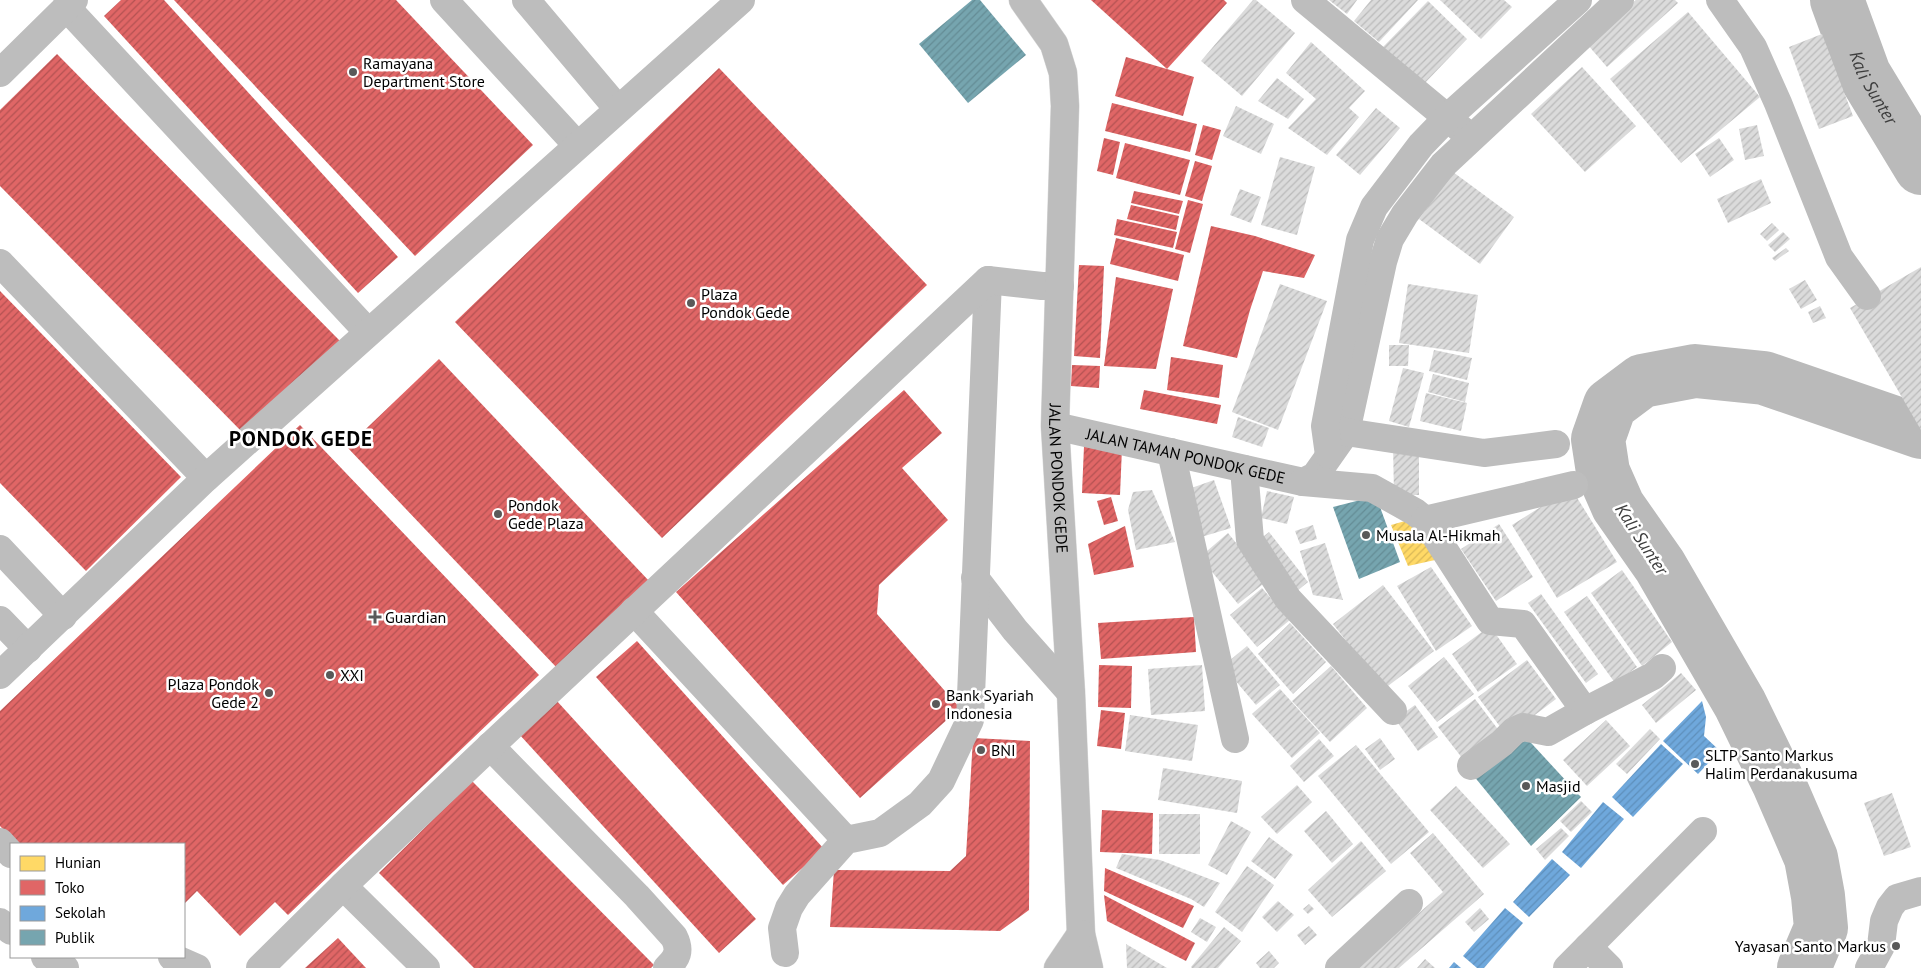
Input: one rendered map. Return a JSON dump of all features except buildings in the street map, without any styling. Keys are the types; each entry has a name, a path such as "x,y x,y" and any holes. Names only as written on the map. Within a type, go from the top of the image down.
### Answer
{"street":[{"path":"444,0 577,146"},
{"path":"526,0 618,109"},
{"path":"3,668 28,650 206,478 742,0"},
{"name":"JALAN PONDOK GEDE","path":"1024,0 1054,44 1063,73 1066,106 1055,426 1081,934 1089,968"},
{"path":"1305,0 1471,138"},
{"path":"1335,429 1360,240 1374,207 1421,145 1448,117 1578,0"},
{"path":"1720,0 1753,47 1778,103 1839,257 1867,296"},
{"path":"0,72 70,3 368,332"},
{"path":"1316,471 1335,429 1390,238 1405,214 1443,165 1529,87 1609,4"},
{"path":"1510,62 1529,87"},
{"path":"1421,145 1443,165"},
{"path":"0,263 206,478"},
{"path":"785,953 782,928 789,908 798,895 846,840 880,833 920,804 940,781 970,720 988,280"},
{"path":"260,968 490,746 988,280 1060,286"},
{"name":"JALAN TAMAN PONDOK GEDE","path":"1055,426 1244,469 1316,471 1372,488 1415,512 1425,520"},
{"path":"1335,429 1484,453 1556,444"},
{"path":"1171,452 1235,739"},
{"path":"1244,469 1250,540 1288,598 1393,711"},
{"path":"1574,485 1425,520 1490,621 1523,624 1585,711"},
{"path":"0,549 63,616"},
{"path":"976,578 1015,630 1070,694"},
{"path":"634,612 846,840"},
{"path":"0,620 28,650"},
{"path":"1471,766 1502,743 1514,731 1522,727 1548,732 1653,676 1662,668"},
{"path":"490,746 637,896 674,937 678,945 678,952 676,958 667,968"},
{"path":"1568,968 1703,831"},
{"path":"0,842 10,853"},
{"path":"343,886 426,968"},
{"path":"1869,968 1881,946 1884,921 1890,907 1897,898 1921,891"},
{"path":"1339,968 1410,903"},
{"path":"0,922 10,930"},
{"path":"1058,968 1081,934"},
{"path":"1588,947 1609,968"},
{"path":"47,958 64,968"},
{"path":"174,958 197,968"}],"waterway":[{"name":"Kali Sunter","path":"1837,0 1864,74 1921,168"},
{"name":"Kali Sunter","path":"1804,968 1821,928 1818,896 1811,858 1779,784 1740,704 1660,566 1618,506 1603,472 1598,439 1610,405 1642,381 1695,371 1764,378 1921,432"}],"place":[{"name":"Ramayana Department Store","path":"353,72"},
{"name":"Plaza Pondok Gede","path":"691,303"},
{"name":"Pondok Gede Plaza","path":"498,514"},
{"name":"Musala Al-Hikmah","path":"1366,535"},
{"name":"Guardian","path":"375,617"},
{"name":"XXI","path":"330,675"},
{"name":"Plaza Pondok Gede 2","path":"269,693"},
{"name":"Bank Syariah Indonesia","path":"936,704"},
{"name":"BNI","path":"981,750"},
{"name":"SLTP Santo Markus Halim Perdanakusuma","path":"1695,764"},
{"name":"Masjid","path":"1526,786"},
{"name":"Yayasan Santo Markus","path":"1896,946"}],"district":[{"name":"PONDOK GEDE","path":"301,438"}]}
